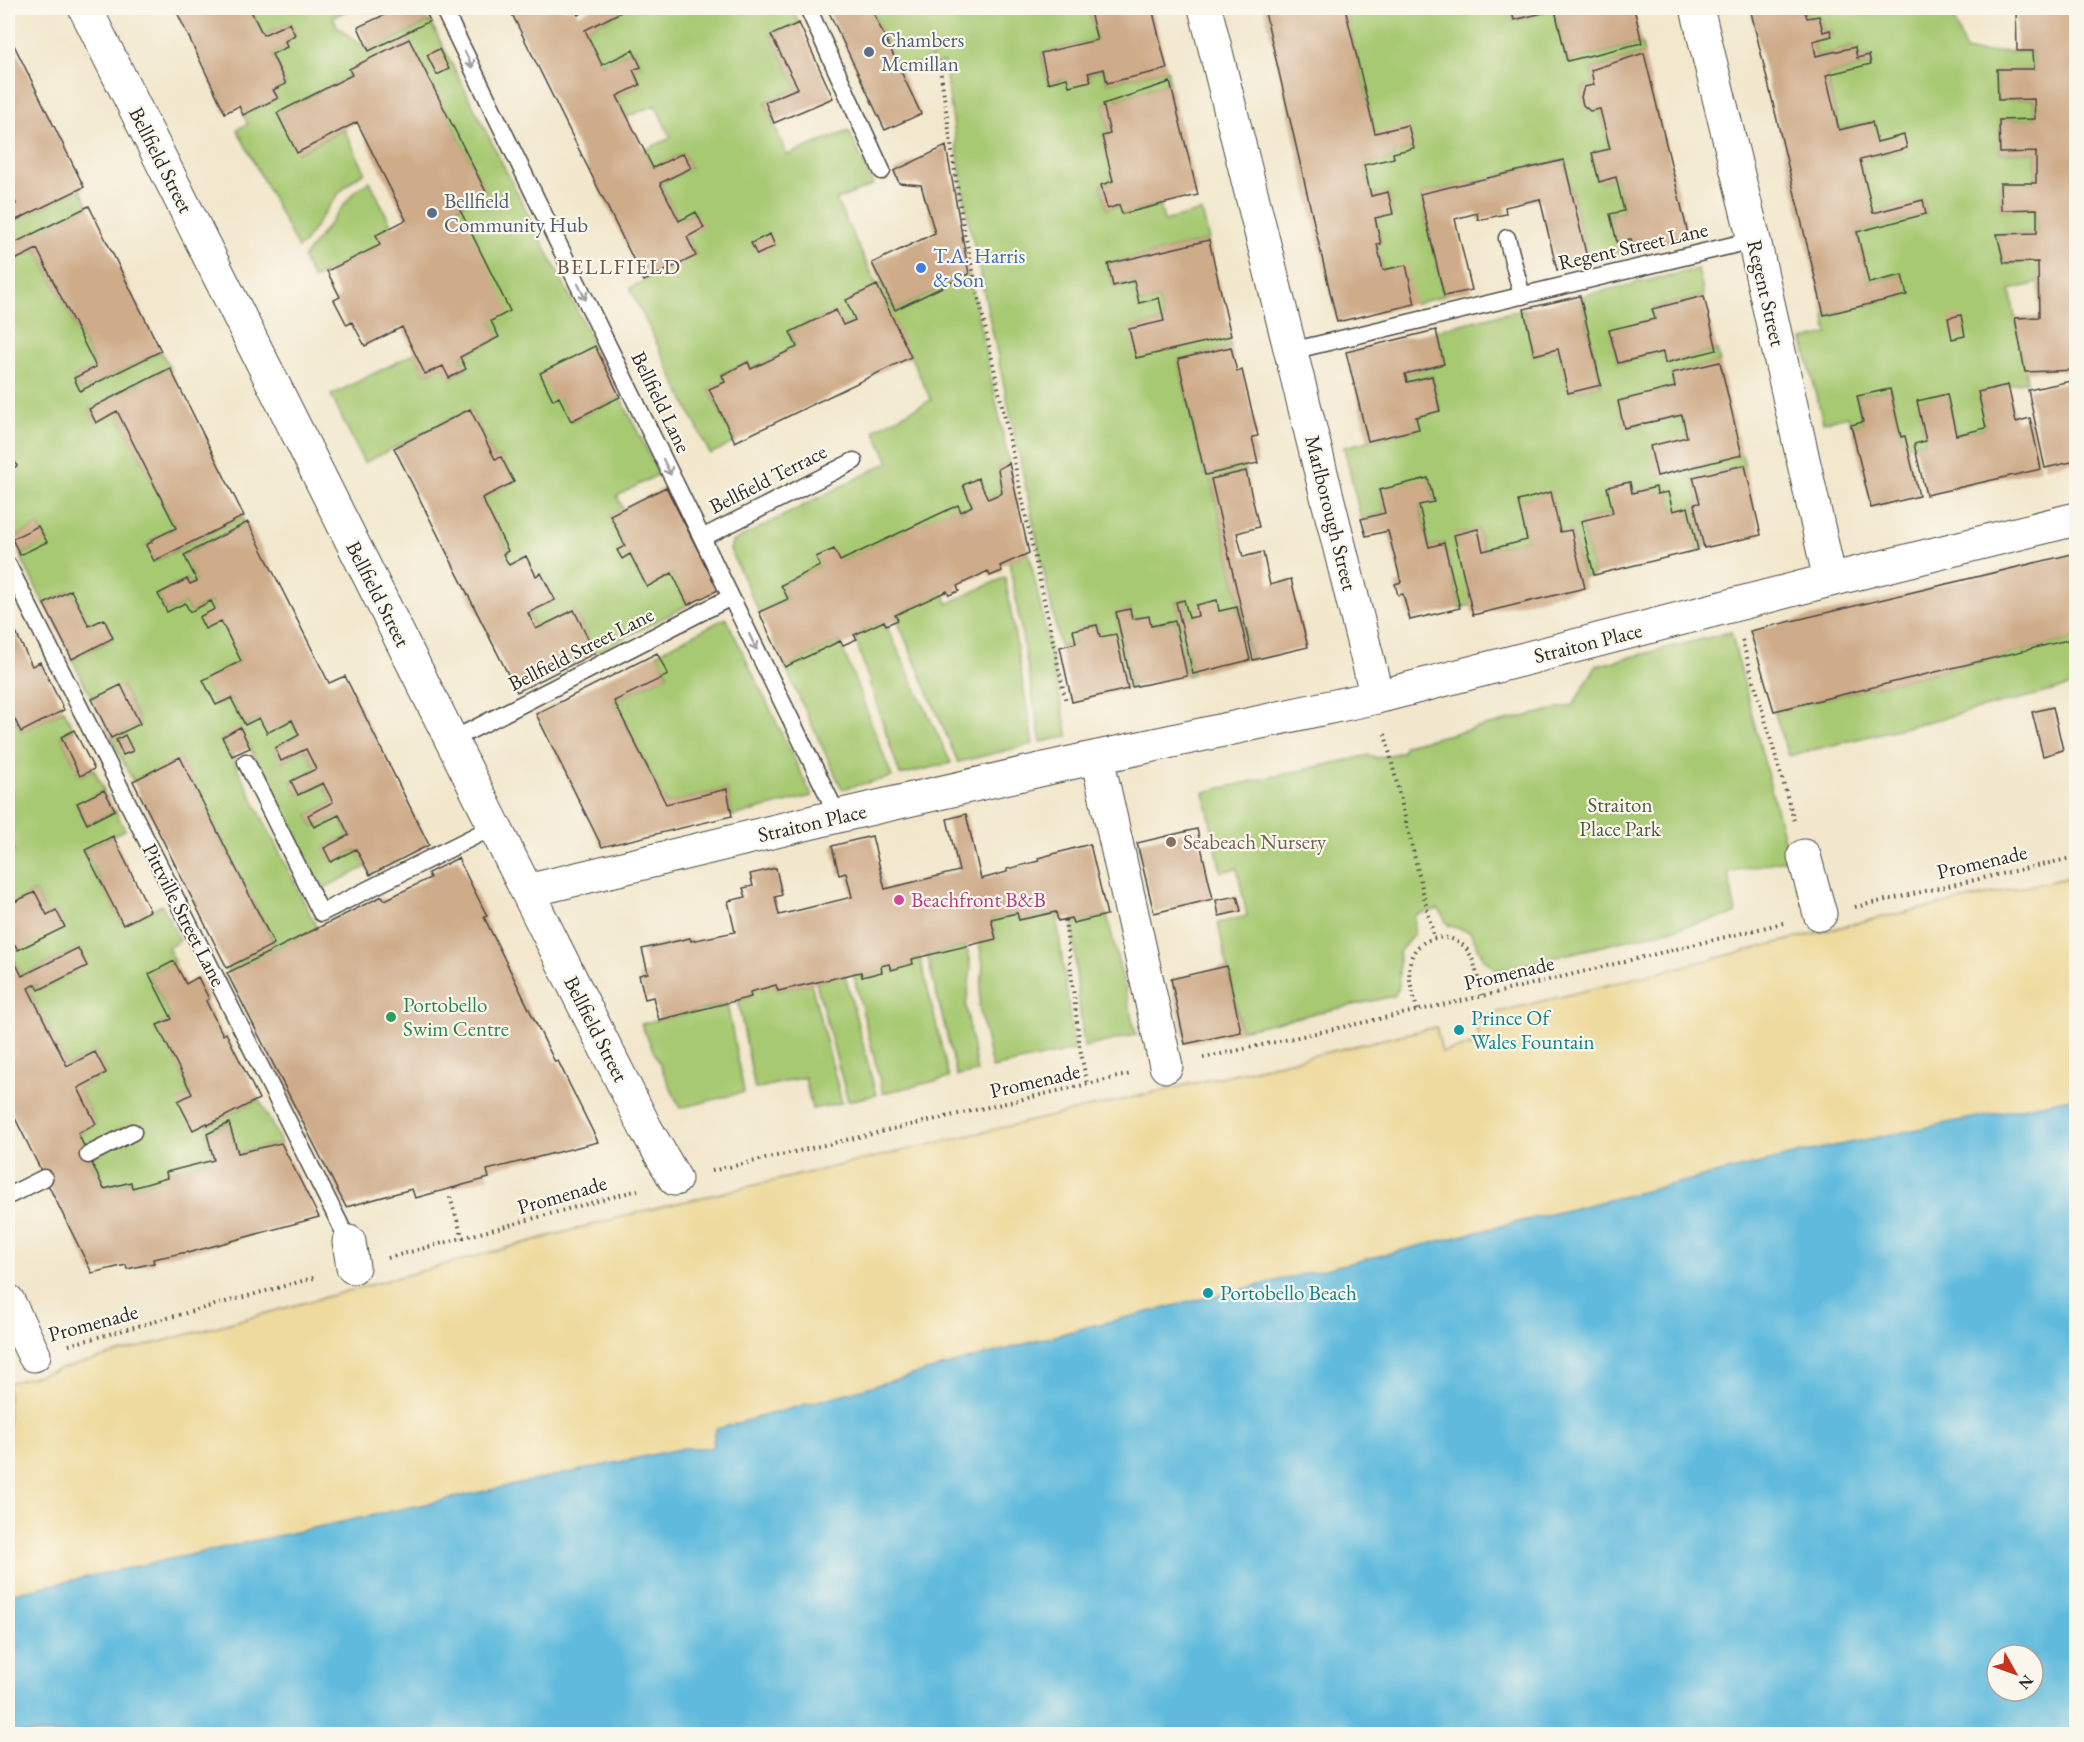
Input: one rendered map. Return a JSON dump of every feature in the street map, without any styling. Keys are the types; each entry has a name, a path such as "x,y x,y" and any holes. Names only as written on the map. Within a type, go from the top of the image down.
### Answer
{"street":[{"name":"Bellfield Street","path":"85,8 527,891 650,1135 675,1179"},
{"name":"Marlborough Street","path":"1204,8 1377,697"},
{"name":"Regent Street","path":"1697,8 1755,240 1830,580"},
{"name":"Straiton Place","path":"527,891 838,816 1377,697 2076,519"},
{"path":"1097,757 1166,1066"},
{"path":"1804,856 1820,914"}],"lane":[{"name":"Bellfield Lane","path":"443,8 838,816"},
{"path":"808,8 882,171"},
{"path":"1507,238 1522,296"},
{"name":"Regent Street Lane","path":"1291,351 1755,240"},
{"name":"Bellfield Terrace","path":"702,538 854,461"},
{"name":"Pittville Street Lane","path":"8,565 351,1255"},
{"name":"Bellfield Street Lane","path":"452,740 731,597"},
{"path":"246,762 321,913 495,826"},
{"path":"88,1155 133,1132"},
{"path":"8,1196 44,1178"}],"path":[{"path":"940,68 962,220 1066,702"},
{"path":"1733,605 1804,856"},
{"path":"1377,697 1434,938"},
{"name":"Promenade","path":"21,1327 351,1255 463,1239 675,1179 1482,996 1820,914 2076,857"},
{"path":"1065,920 1080,1048 1087,1084"},
{"path":"1417,1010 1409,972 1410,962 1420,944 1434,938 1450,938 1467,949 1472,958 1482,996"},
{"path":"450,1197 463,1239"}],"green space":[{"path":"352,8 333,17 338,27 369,51 430,21 595,346 559,397 572,421 620,397 659,474 617,496 623,509 610,516 625,546 618,550 622,559 630,554 647,587 672,573 688,605 595,653 574,610 536,629 528,613 555,600 541,574 536,576 526,556 509,565 503,554 508,550 482,498 514,482 501,457 495,459 470,409 364,463 331,395 415,353 425,374 443,366 450,378 466,369 460,357 499,337 491,321 458,206 486,192 409,40 352,75 278,113 298,153 344,129 365,172 338,194 304,243 298,248 237,129 248,124 243,115 277,98 273,90 286,84 272,54 287,47 285,41 295,35 289,23 263,35 250,9"},
{"path":"619,8 792,8 799,23 771,35 798,88 765,102 787,155 849,131 873,185 836,200 877,285 882,283 895,310 969,274 1009,463 998,469 1002,493 988,499 963,485 972,506 961,512 958,506 840,561 820,566 781,585 788,599 759,612 730,550 732,542 889,462 874,430 931,400 877,286 855,320 843,325 835,311 790,332 797,347 751,369 748,362 722,374 725,382 709,389 735,442 710,454 630,288 696,255 687,237 695,212 679,221 660,183 691,168 683,153 653,168 644,150 671,138 655,105 627,117 617,96 640,85 633,70 641,66 633,50 602,65 585,30 621,12"},
{"path":"871,8 1089,8 1097,40 1041,53 1048,83 1067,78 1091,80 1088,73 1104,69 1107,83 1167,69 1170,82 1103,104 1110,134 1103,136 1113,181 1101,185 1107,209 1119,205 1122,214 1160,205 1164,221 1202,211 1209,240 1108,264 1113,286 1134,281 1139,303 1159,298 1164,321 1129,329 1228,336 1231,347 1178,360 1205,475 1245,466 1246,471 1211,480 1253,660 1250,660 1238,607 1189,618 1184,600 1176,602 1193,674 1187,676 1175,621 1151,626 1148,616 1132,619 1130,609 1116,613 1132,687 1128,689 1100,637 1097,625 1074,630 1076,643 1060,647 966,208 944,62 935,65 933,57 900,72"},
{"path":"1345,8 1511,8 1514,20 1555,10 1567,61 1642,43 1644,53 1591,70 1594,85 1584,87 1582,97 1583,103 1590,111 1600,109 1610,149 1592,153 1599,182 1616,177 1624,211 1610,214 1617,241 1631,239 1634,251 1588,262 1564,160 1420,194 1444,296 1415,304 1383,270 1377,244 1381,243 1375,218 1393,214 1388,192 1371,196 1364,165 1394,158 1393,153 1413,148 1375,133"},
{"path":"1824,8 1950,8 1966,52 2033,51 2034,69 1997,70 1998,100 2034,99 2035,119 1999,120 2000,153 2036,152 2036,183 2000,183 2001,210 2037,209 2037,233 1997,234 2004,263 2038,262 2038,283 2010,290 2027,381 1979,392 1986,428 1956,435 1947,395 1918,401 1926,441 1907,446 1901,437 1890,389 1857,396 1863,422 1851,425 1848,416 1823,422 1803,340 1828,334 1824,315 1906,295 1901,275 1869,283 1857,232 1926,214 1923,200 1873,213 1860,160 1907,148 1877,142 1871,122 1839,129 1826,75 1871,64 1869,55 1857,58 1854,47 1816,56 1813,41 1832,35 1830,30 1823,32 1819,16 1807,18 1805,12"},
{"path":"370,181 392,227 380,245 313,279 303,258 354,192"},
{"path":"80,189 89,206 8,247 8,224"},
{"path":"8,247 15,260 37,249 96,367 74,378 80,391 161,351 170,368 89,409 96,423 117,411 176,528 151,540 152,542 146,545 155,561 242,517 245,524 184,554 197,581 190,584 187,579 158,594 167,612 185,603 190,612 211,601 241,661 204,680 216,705 231,698 245,725 259,718 267,732 292,720 299,735 275,748 282,761 306,749 316,769 291,781 298,795 323,783 333,802 308,815 314,827 339,815 349,835 324,848 332,862 356,849 366,867 320,890 240,728 222,737 317,928 229,973 227,968 274,943 180,758 133,781 111,738 140,724 122,686 92,699 72,659 113,639 104,620 89,626 71,590 44,604 20,555 47,541 38,526 12,539 8,530 8,471 17,466 8,448"},
{"path":"1698,269 1704,296 1653,308 1655,319 1610,331 1618,363 1663,352 1666,363 1717,350 1720,362 1672,373 1675,387 1618,401 1624,428 1682,415 1687,437 1657,476 1742,455 1745,465 1693,478 1700,503 1694,505 1704,548 1698,550 1688,508 1673,511 1668,492 1657,494 1655,488 1632,493 1613,513 1581,521 1594,575 1583,578 1571,530 1560,532 1551,493 1519,501 1527,540 1483,551 1478,529 1455,535 1472,605 1460,608 1444,543 1429,547 1419,505 1434,501 1428,479 1380,490 1385,513 1361,519 1344,447 1418,429 1416,417 1440,411 1432,376 1407,382 1405,374 1444,364 1436,330 1524,309 1534,355 1558,349 1569,393 1601,385 1581,296"},
{"path":"1029,553 1068,736 1041,742 1009,561"},
{"path":"1005,577 1033,744 958,762 895,615 944,592 947,604"},
{"path":"726,618 812,796 732,816 727,789 666,804 614,701 668,675 657,653"},
{"path":"884,621 951,763 900,775 854,635"},
{"name":"Straiton Place Park","path":"1731,632 1789,859 1728,872 1736,914 1497,971 1484,959 1470,932 1448,925 1439,909 1415,915 1414,934 1399,952 1399,988 1394,996 1241,1030 1218,923 1247,916 1237,868 1221,872 1204,792 1370,755 1377,758 1402,752 1405,745 1573,705 1596,666"},
{"path":"2076,638 2076,685 1788,756 1774,711"},
{"path":"840,641 892,777 842,789 785,667"},
{"path":"8,706 21,732 64,710 74,730 61,737 80,776 94,769 104,790 77,804 87,824 115,810 125,830 85,850 123,925 162,905 180,941 168,947 174,961 149,974 172,1019 158,1025 192,1094 179,1101 208,1125 259,1099 281,1143 238,1153 229,1123 207,1134 214,1160 166,1172 167,1178 132,1188 130,1182 104,1189 78,1133 96,1124 78,1088 106,1073 95,1052 67,1066 28,988 36,984 39,990 87,965 78,948 22,976 8,948 64,927 56,910 47,915 35,892 8,905 8,855 14,852 8,840"},
{"path":"1056,912 1074,1050 992,1068 979,1006 983,965 979,943 996,939 991,919 1017,913 1019,920"},
{"path":"1107,915 1136,1035 1084,1047 1073,923"},
{"path":"966,946 971,968 966,1006 977,1072 957,1076 927,955"},
{"path":"920,957 949,1078 883,1093 853,973 861,972 863,977 882,972 881,966 889,964 891,970 913,964 912,959"},
{"path":"845,975 876,1095 848,1101 816,982"},
{"path":"811,983 842,1103 812,1109 805,1077 755,1089 738,1001 751,997 750,992 776,985 778,991"},
{"path":"727,1004 744,1092 680,1108 641,1024"}],"sand":[{"name":"Portobello Beach","path":"2076,876 2076,1734 8,1734 8,1383 639,1212 1436,1027 1442,1052 1480,1044 1475,1018 1869,920"}],"water":[{"name":"Portobello Beach","path":"2076,1097 2076,1734 8,1734 8,1594 684,1448 712,1448 716,1429 1083,1328 1805,1152"}],"building":[{"path":"175,8 254,8 250,9 263,35 289,23 295,35 285,41 287,47 272,54 286,84 273,90 278,98 243,115 239,106 225,113"},
{"path":"399,8 424,8 430,21 369,51 358,27"},
{"path":"509,8 574,8 578,15 592,8 619,8 621,12 585,30 602,65 633,50 641,67 633,70 640,85 617,96 653,168 683,153 691,168 660,183 679,221 696,212 704,228 687,237 696,256 644,281"},
{"path":"827,8 871,8 921,114 885,130"},
{"path":"1089,8 1152,8 1167,69 1107,83 1104,69 1088,73 1091,81 1069,86 1067,78 1048,83 1041,53 1097,40"},
{"path":"1264,8 1345,8 1375,133 1408,125 1414,148 1393,153 1394,158 1364,165 1371,196 1388,192 1393,214 1375,218 1381,244 1377,244 1383,270 1406,265 1415,304 1337,322"},
{"path":"1511,8 1634,8 1642,43 1567,61 1555,10 1514,20"},
{"path":"1750,8 1820,8 1805,12 1807,18 1819,16 1823,32 1830,30 1832,36 1813,41 1816,56 1855,47 1857,58 1869,55 1871,64 1826,75 1839,130 1872,122 1877,142 1904,135 1907,148 1860,160 1873,213 1923,200 1926,214 1857,232 1869,283 1902,275 1907,295 1824,315"},
{"path":"2016,8 2076,8 2076,370 2025,372 2015,318 2039,317 2038,262 2004,263 1997,234 2037,233 2037,209 2001,210 2000,183 2036,183 2036,152 2000,153 1999,120 2035,119 2034,99 1998,100 1997,69 2034,69 2033,51 2017,51"},
{"path":"799,23 833,98 774,123 765,102 798,88 771,35"},
{"name":"Bellfield Community Hub","path":"409,39 486,192 458,206 510,311 491,321 499,337 460,357 466,369 449,378 443,366 425,374 402,327 365,346 352,322 347,325 334,300 340,297 327,271 380,245 376,235 406,220 357,122 297,153 277,113 352,75 349,69"},
{"path":"12,41 84,187 8,224 8,208 16,204 8,187 8,44"},
{"path":"439,49 449,69 437,75 427,55"},
{"path":"1644,53 1689,238 1634,251 1631,239 1617,242 1610,214 1624,211 1616,177 1599,182 1592,153 1610,149 1600,109 1590,111 1583,105 1581,97 1584,87 1594,85 1591,70"},
{"path":"1170,82 1198,195 1122,214 1119,205 1107,209 1101,185 1113,181 1102,136 1110,134 1103,104"},
{"path":"946,146 969,274 895,310 872,263 935,233 921,185 899,183 894,171"},
{"path":"1564,160 1588,262 1557,270 1540,199 1505,207 1506,214 1478,220 1477,213 1455,219 1472,290 1444,296 1420,194"},
{"path":"89,206 161,351 80,391 74,378 96,367 37,249 15,260 8,246"},
{"path":"770,234 775,246 757,255 751,243"},
{"path":"1209,240 1231,336 1136,358 1129,329 1164,321 1159,298 1139,303 1134,281 1113,286 1108,264"},
{"path":"877,285 911,357 735,442 709,389 725,382 722,375 748,362 751,369 797,347 790,332 836,310 843,325 855,320 846,300"},
{"path":"1580,296 1601,385 1568,393 1558,349 1534,355 1524,309"},
{"path":"1704,296 1717,350 1665,363 1663,352 1618,363 1609,330 1655,319 1652,309"},
{"path":"1961,315 1965,336 1952,339 1948,318"},
{"path":"1436,330 1444,364 1405,374 1407,382 1432,376 1440,411 1416,417 1419,429 1368,441 1346,352"},
{"path":"595,346 620,397 571,421 559,397 553,400 540,373"},
{"path":"1231,347 1237,372 1242,370 1258,436 1252,437 1258,463 1205,475 1178,359"},
{"path":"1720,362 1742,455 1657,476 1650,446 1687,437 1682,415 1624,428 1618,401 1675,387 1672,373"},
{"path":"170,368 244,516 154,561 146,545 152,542 151,540 176,528 117,411 96,423 89,409"},
{"path":"2076,380 2076,461 2045,468 2028,390"},
{"path":"2008,385 2016,422 2030,418 2041,469 1926,495 1914,444 1926,441 1917,401 1947,394 1956,435 1986,428 1978,392"},
{"path":"1890,389 1901,437 1905,436 1919,496 1871,508 1851,425 1863,422 1857,396"},
{"path":"470,409 495,459 501,457 514,482 482,498 508,551 503,554 509,565 526,556 536,576 541,573 555,600 528,613 536,629 574,610 595,653 517,692 394,448"},
{"path":"8,448 17,466 8,471"},
{"path":"1009,463 1029,553 1000,566 1002,571 990,576 988,571 957,586 959,591 949,595 947,591 895,615 898,620 886,625 884,621 854,635 857,639 843,645 840,641 785,667 759,612 788,599 781,585 820,566 816,557 834,549 840,561 958,505 961,512 972,506 963,485 978,478 988,499 1002,493 998,469"},
{"path":"1745,465 1761,535 1704,548 1694,504 1700,503 1693,477"},
{"path":"1246,471 1259,527 1237,533 1243,557 1263,552 1270,585 1291,579 1308,647 1253,660 1211,479"},
{"path":"1428,478 1434,502 1419,505 1423,523 1429,547 1444,543 1460,608 1410,620 1403,594 1398,595 1395,584 1401,582 1388,531 1366,536 1361,519 1385,513 1379,490"},
{"path":"1630,482 1632,493 1656,487 1657,494 1668,492 1673,511 1688,507 1698,550 1594,575 1581,521 1613,513 1607,487"},
{"path":"666,487 718,590 688,605 672,573 647,587 630,554 622,559 617,550 625,546 610,515"},
{"path":"1551,492 1560,532 1571,530 1585,588 1473,615 1454,535 1478,529 1483,551 1527,540 1518,501"},
{"path":"248,522 329,683 345,676 429,845 370,875 356,849 331,862 324,848 349,835 339,815 314,827 308,815 333,802 323,783 298,795 291,781 316,769 306,749 281,761 275,748 299,735 292,720 267,733 259,718 245,725 231,698 216,705 203,680 241,661 221,621 205,629 199,617 215,609 211,601 190,612 185,603 167,612 158,594 187,579 190,584 197,581 184,555"},
{"path":"38,526 47,542 20,555 12,539"},
{"path":"2076,553 2076,638 1774,711 1750,631"},
{"path":"71,590 89,626 104,619 113,638 72,659 44,604"},
{"path":"1184,600 1189,618 1198,616 1196,605 1217,600 1219,611 1237,607 1250,660 1193,674 1176,602"},
{"path":"1130,609 1132,619 1149,616 1151,626 1175,621 1187,676 1132,687 1116,612"},
{"path":"8,616 32,666 40,662 64,710 21,732 8,706"},
{"path":"1097,625 1100,637 1116,634 1128,689 1072,702 1060,647 1076,643 1073,630"},
{"path":"657,653 668,675 614,701 666,804 727,789 732,816 602,847 536,714"},
{"path":"121,685 140,724 111,738 92,699"},
{"path":"2053,707 2063,750 2043,756 2032,712"},
{"path":"240,727 250,748 232,756 222,737"},
{"path":"74,730 94,769 80,776 61,737"},
{"path":"125,735 133,751 123,755 116,740"},
{"path":"180,757 274,944 227,968 133,781"},
{"path":"104,790 115,810 87,824 77,803"},
{"path":"966,814 981,879 1007,872 1007,869 1039,861 1038,858 1090,844 1107,915 1073,923 1071,918 1058,921 1056,912 1019,920 1017,913 991,919 996,939 912,959 913,964 891,970 889,964 881,966 882,972 862,977 861,972 778,991 776,985 750,992 751,997 659,1020 653,997 645,999 639,975 648,973 642,949 690,938 691,941 735,932 728,901 746,897 743,888 753,886 750,874 776,868 782,895 775,897 779,915 852,897 846,873 839,875 832,846 855,840 872,836 885,889 959,871 947,819"},
{"path":"1197,829 1213,899 1154,913 1137,843"},
{"path":"113,836 150,911 123,925 85,850"},
{"name":"Portobello Swim Centre","path":"458,858 487,916 484,917 555,1062 558,1061 598,1142 487,1170 489,1178 415,1198 412,1189 346,1207 227,973 382,896 385,900 430,878 428,873"},
{"path":"35,892 47,915 56,910 65,927 18,950 15,945 8,948 8,905"},
{"path":"1237,896 1241,911 1219,916 1216,900"},
{"path":"8,948 22,976 78,948 87,966 39,990 36,984 28,988 67,1066 95,1052 106,1073 78,1088 96,1124 78,1133 104,1189 131,1182 132,1188 167,1178 166,1172 214,1160 207,1134 229,1123 238,1153 281,1143 319,1217 188,1253 153,1259 154,1263 127,1269 126,1265 92,1273 8,1104"},
{"path":"174,961 186,984 198,977 209,999 206,1001 223,1035 226,1033 259,1099 208,1125 207,1123 193,1130 178,1101 192,1094 157,1025 172,1019 149,974"},
{"path":"1227,966 1241,1032 1185,1044 1171,979"}],"place":[{"name":"Chambers Mcmillan","path":"869,52"},
{"name":"Bellfield Community Hub","path":"432,213"},
{"name":"T.A. Harris & Son","path":"921,268"},
{"name":"Seabeach Nursery","path":"1171,842"},
{"name":"Beachfront B&B","path":"899,900"},
{"name":"Portobello Swim Centre","path":"391,1017"},
{"name":"Prince Of Wales Fountain","path":"1459,1030"},
{"name":"Portobello Beach","path":"1208,1293"}],"district":[{"name":"BELLFIELD","path":"619,266"}]}
